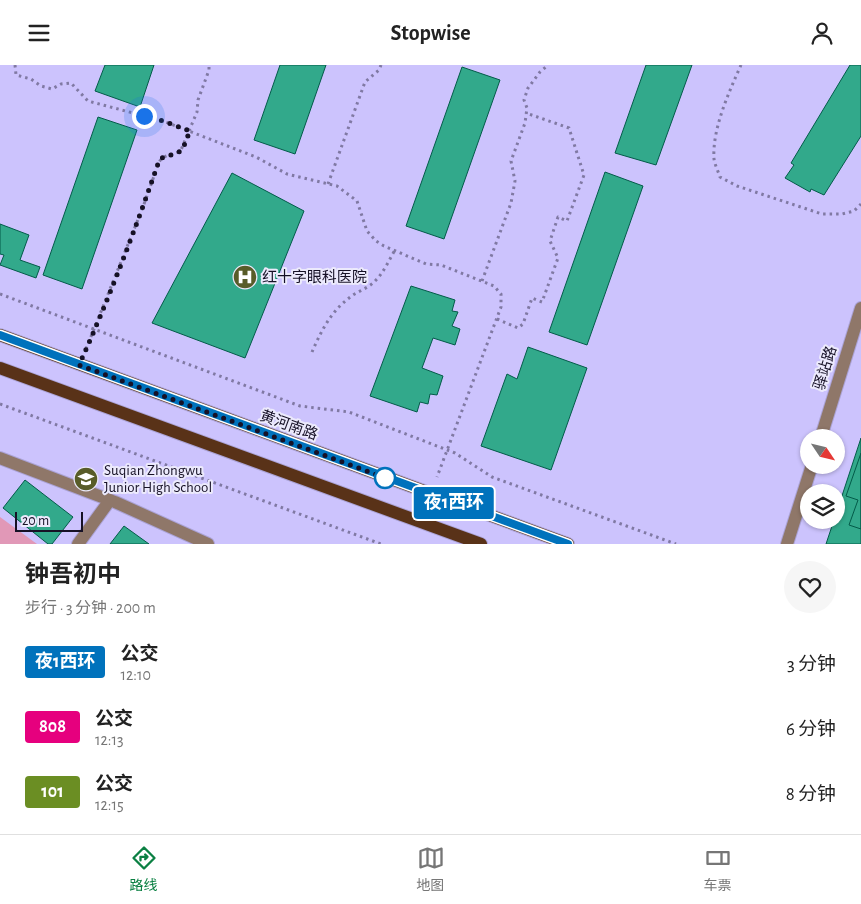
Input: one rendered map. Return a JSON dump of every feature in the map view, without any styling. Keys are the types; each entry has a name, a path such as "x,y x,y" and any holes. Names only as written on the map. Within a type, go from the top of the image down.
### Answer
{"main road":[{"name":"黄河南路","path":"0,335 568,544"},
{"path":"0,369 481,544"}],"street":[{"name":"驿站路","path":"824,429 861,309"},
{"path":"0,458 110,500 208,544"},
{"path":"788,544 809,474"},
{"path":"78,544 110,500"}],"path":[{"path":"15,65 16,75 31,79 41,86 52,89 61,84 71,83 88,101 163,121 256,157 287,174 337,186 356,201 367,231 376,241 426,264 441,265 494,286 501,294 501,307 446,449 431,495"},
{"path":"79,365 143,207 159,161 162,157 179,152 190,131 209,65"},
{"path":"328,184 365,82 379,70 381,65"},
{"path":"482,281 511,203 514,181 512,161 525,123 527,108 524,100 528,89 548,65"},
{"path":"740,65 721,113 716,139 714,159 720,177 737,185 822,214 842,214 854,211 861,204"},
{"path":"497,319 518,328 523,324 532,298 542,302 558,258 550,241 558,217 567,221 584,175 569,128 526,113"},
{"path":"312,352 317,340 340,306 353,295 376,281 395,250"},
{"path":"0,294 300,406 349,412 455,453 492,477 676,544"},
{"path":"0,404 382,544"}],"shaded area":[{"path":"0,517 37,544 0,544"}],"building":[{"path":"105,65 154,65 140,107 95,91"},
{"path":"280,65 326,65 295,154 254,140"},
{"path":"646,65 692,65 656,165 615,153"},
{"path":"850,65 861,65 861,136 824,195 811,189 810,192 785,178 794,165 791,163"},
{"path":"462,67 500,80 444,239 406,226"},
{"path":"98,117 137,130 82,289 43,275"},
{"path":"605,172 643,186 587,345 549,332"},
{"path":"232,173 304,211 245,358 152,323"},
{"path":"0,224 29,235 20,260 40,267 36,278 0,265 4,255 0,254"},
{"path":"411,286 455,300 452,311 458,312 452,326 460,329 455,345 433,338 422,368 443,376 437,395 430,394 428,404 420,402 417,412 370,396"},
{"path":"528,347 587,368 551,470 481,446 507,374 517,379"},
{"path":"861,438 861,544 826,544 831,529 845,529 845,487"},
{"path":"861,453 861,529 849,525 858,500 846,496"},
{"path":"25,480 73,517 52,544 48,544 3,508"},
{"path":"124,526 149,544 110,544"}],"bus line":[{"name":"夜1西环","path":"0,335 568,544"}],"place":[{"name":"红十字眼科医院","path":"245,277"},
{"name":"Suqian Zhongwu Junior High School","path":"86,479"}],"route":[{"path":"144,116 190,131 179,152 162,157 159,161 136,225 79,365 394,481 385,478"}]}
